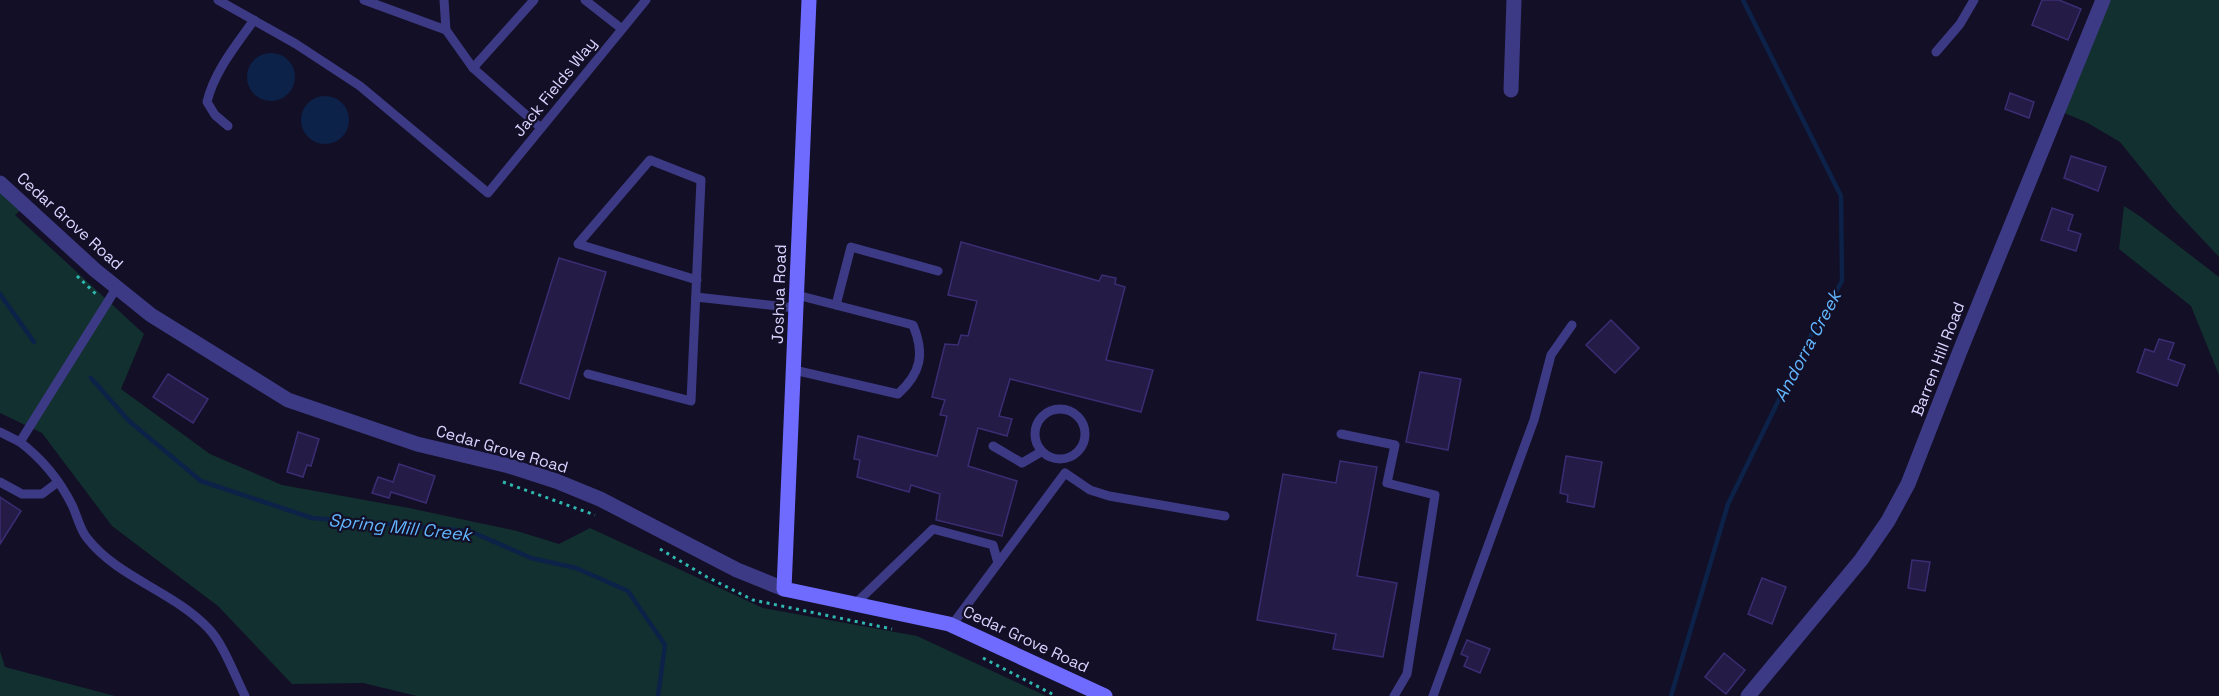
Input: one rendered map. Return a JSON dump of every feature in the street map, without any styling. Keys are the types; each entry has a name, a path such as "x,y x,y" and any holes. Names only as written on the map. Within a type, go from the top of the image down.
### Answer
{"main road":[{"name":"Joshua Road","path":"784,589 809,0"},
{"name":"Cedar Grove Road","path":"784,589 952,625 1105,696"}],"street":[{"path":"1511,90 1514,0"},
{"name":"Barren Hill Road","path":"1748,696 1860,560 1888,521 1908,484 2052,121 2103,0"},
{"name":"Cedar Grove Road","path":"0,183 51,230 151,315 288,400 417,444 510,466 556,481 600,499 737,570 784,589"}],"lane":[{"path":"218,0 254,20 210,88 207,102 215,115 228,126"},
{"path":"364,0 446,30"},
{"path":"444,0 446,30 473,68 541,128"},
{"path":"473,68 534,0"},
{"path":"585,0 622,29"},
{"name":"Jack Fields Way","path":"254,20 296,44 360,86 488,193 646,0"},
{"path":"1936,52 1960,24 1974,0"},
{"path":"588,374 691,400 697,280 701,180 650,160 578,244 697,280"},
{"path":"836,305 851,248 938,271"},
{"path":"20,442 117,287"},
{"path":"696,297 836,305 913,325 919,339 920,355 917,370 909,384 898,394 794,370"},
{"path":"1433,696 1534,420 1551,355 1572,325"},
{"path":"1050,411 1073,412 1083,424 1085,440 1077,453 1063,460 1047,457 1041,452 1035,437 1038,422 1050,411"},
{"path":"0,432 31,450 68,496 86,537 114,564 196,616 210,629 245,696"},
{"path":"1341,434 1395,445 1388,483 1435,495 1407,674 1394,696"},
{"path":"993,446 1022,463 1041,452"},
{"path":"952,625 1065,473 1063,460"},
{"path":"1065,473 1090,490 1109,496 1225,516"},
{"path":"0,482 22,494 42,494 58,482"},
{"path":"855,604 933,529 993,545 998,563"}],"path":[{"path":"499,480 596,516"},
{"path":"655,546 707,577 753,600 893,629"},
{"path":"979,656 1056,696"}],"green space":[{"path":"2103,0 2219,0 2219,257 2174,209 2120,142 2086,122 2057,110"},
{"path":"0,183 24,207 15,215 144,334 121,389 210,454 282,485 409,508 517,531 559,544 590,528 763,608 917,636 1046,696 417,696 363,683 292,684 218,606 112,526 42,433 0,413"},
{"path":"2124,206 2219,277 2219,375 2191,306 2119,249"},
{"path":"0,651 5,667 115,696 0,696"}],"water":[{"path":"266,53 276,53 291,63 295,77 294,86 285,97 276,101 266,101 251,91 247,82 247,72 257,57"},
{"path":"325,96 342,103 349,120 342,137 325,144 308,137 301,120 308,103"}],"building":[{"path":"2042,0 2059,0 2081,9 2068,40 2032,25"},
{"path":"2010,93 2034,102 2029,118 2005,109"},
{"path":"2071,156 2106,167 2098,191 2064,178"},
{"path":"2052,208 2073,215 2068,230 2081,234 2076,251 2041,240"},
{"path":"961,242 1099,281 1102,275 1116,278 1115,284 1125,287 1106,360 1153,370 1141,412 1010,379 999,416 1012,419 1007,436 978,428 968,466 1017,481 1002,536 936,520 940,494 911,485 909,492 857,477 860,460 854,459 858,436 937,456 947,416 940,415 945,400 932,397 945,344 958,345 961,335 968,336 977,301 948,295"},
{"path":"559,258 606,272 569,399 520,383"},
{"path":"1611,320 1639,348 1615,373 1586,345"},
{"path":"2159,339 2174,343 2168,359 2185,365 2177,386 2137,372 2145,349 2154,352"},
{"path":"1420,372 1461,379 1448,450 1406,442"},
{"path":"168,374 208,399 193,423 153,397"},
{"path":"298,432 319,439 311,466 307,465 303,477 287,472"},
{"path":"1566,456 1602,462 1594,507 1567,502 1568,495 1560,493"},
{"path":"1340,461 1377,467 1357,576 1397,583 1383,657 1333,649 1336,634 1257,620 1283,474 1336,483"},
{"path":"399,464 435,476 426,503 391,492 389,498 372,493 378,477 393,482"},
{"path":"0,497 21,511 0,544"},
{"path":"1912,560 1930,562 1925,591 1908,588"},
{"path":"1762,578 1786,587 1772,624 1748,614"},
{"path":"1467,640 1490,649 1480,673 1464,666 1468,657 1461,654"},
{"path":"1724,653 1745,670 1726,694 1705,677"}],"waterway":[{"name":"Andorra Creek","path":"1671,696 1728,504 1805,346 1842,281 1841,196 1743,0"},
{"name":"Spring Mill Creek","path":"0,294 34,342"},
{"name":"Spring Mill Creek","path":"91,378 129,421 201,481 312,518 470,531 531,558 576,568 628,591 665,645 658,696"}]}
